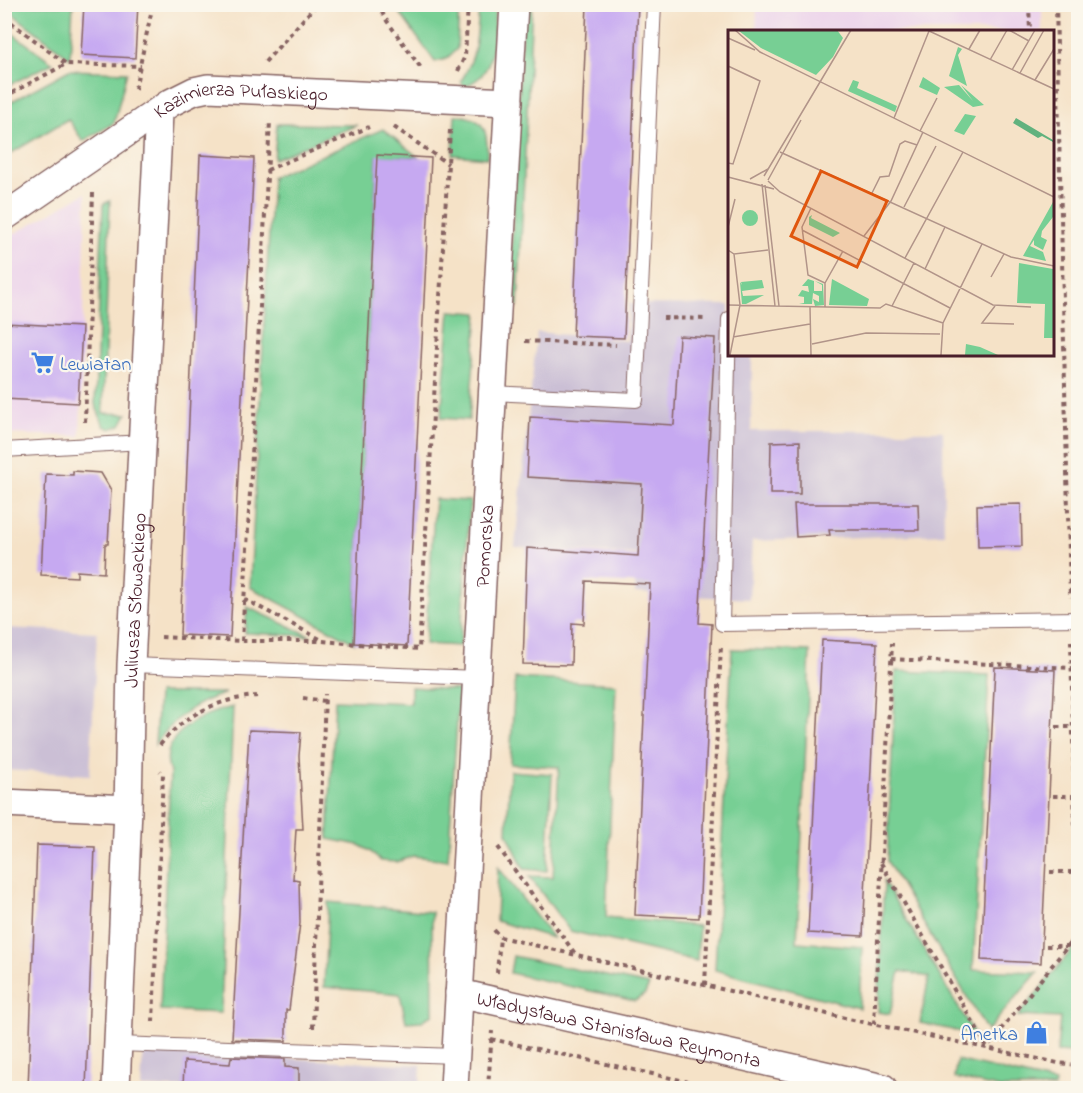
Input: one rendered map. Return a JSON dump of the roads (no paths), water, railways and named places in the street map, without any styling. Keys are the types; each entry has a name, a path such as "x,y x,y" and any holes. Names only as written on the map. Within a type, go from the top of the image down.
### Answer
{"street":[{"name":"Pomorska","path":"454,1089 514,4"},
{"name":"Kazimierza Pułaskiego","path":"4,217 159,113 170,103 194,91 208,88 239,89 509,102"},
{"name":"Juliusza Słowackiego","path":"116,1089 128,809 131,665 159,113"},
{"path":"4,803 128,809"},
{"name":"Władysława Stanisława Reymonta","path":"459,993 883,1089"}],"lane":[{"path":"493,393 636,400 654,4"},
{"path":"728,356 722,624 1075,619"},
{"path":"4,450 143,442"},
{"path":"131,665 478,678"},
{"path":"119,1044 455,1056"}],"place":[{"name":"Lewiatan","path":"42,363"},
{"name":"Anetka","path":"1036,1033"}]}
